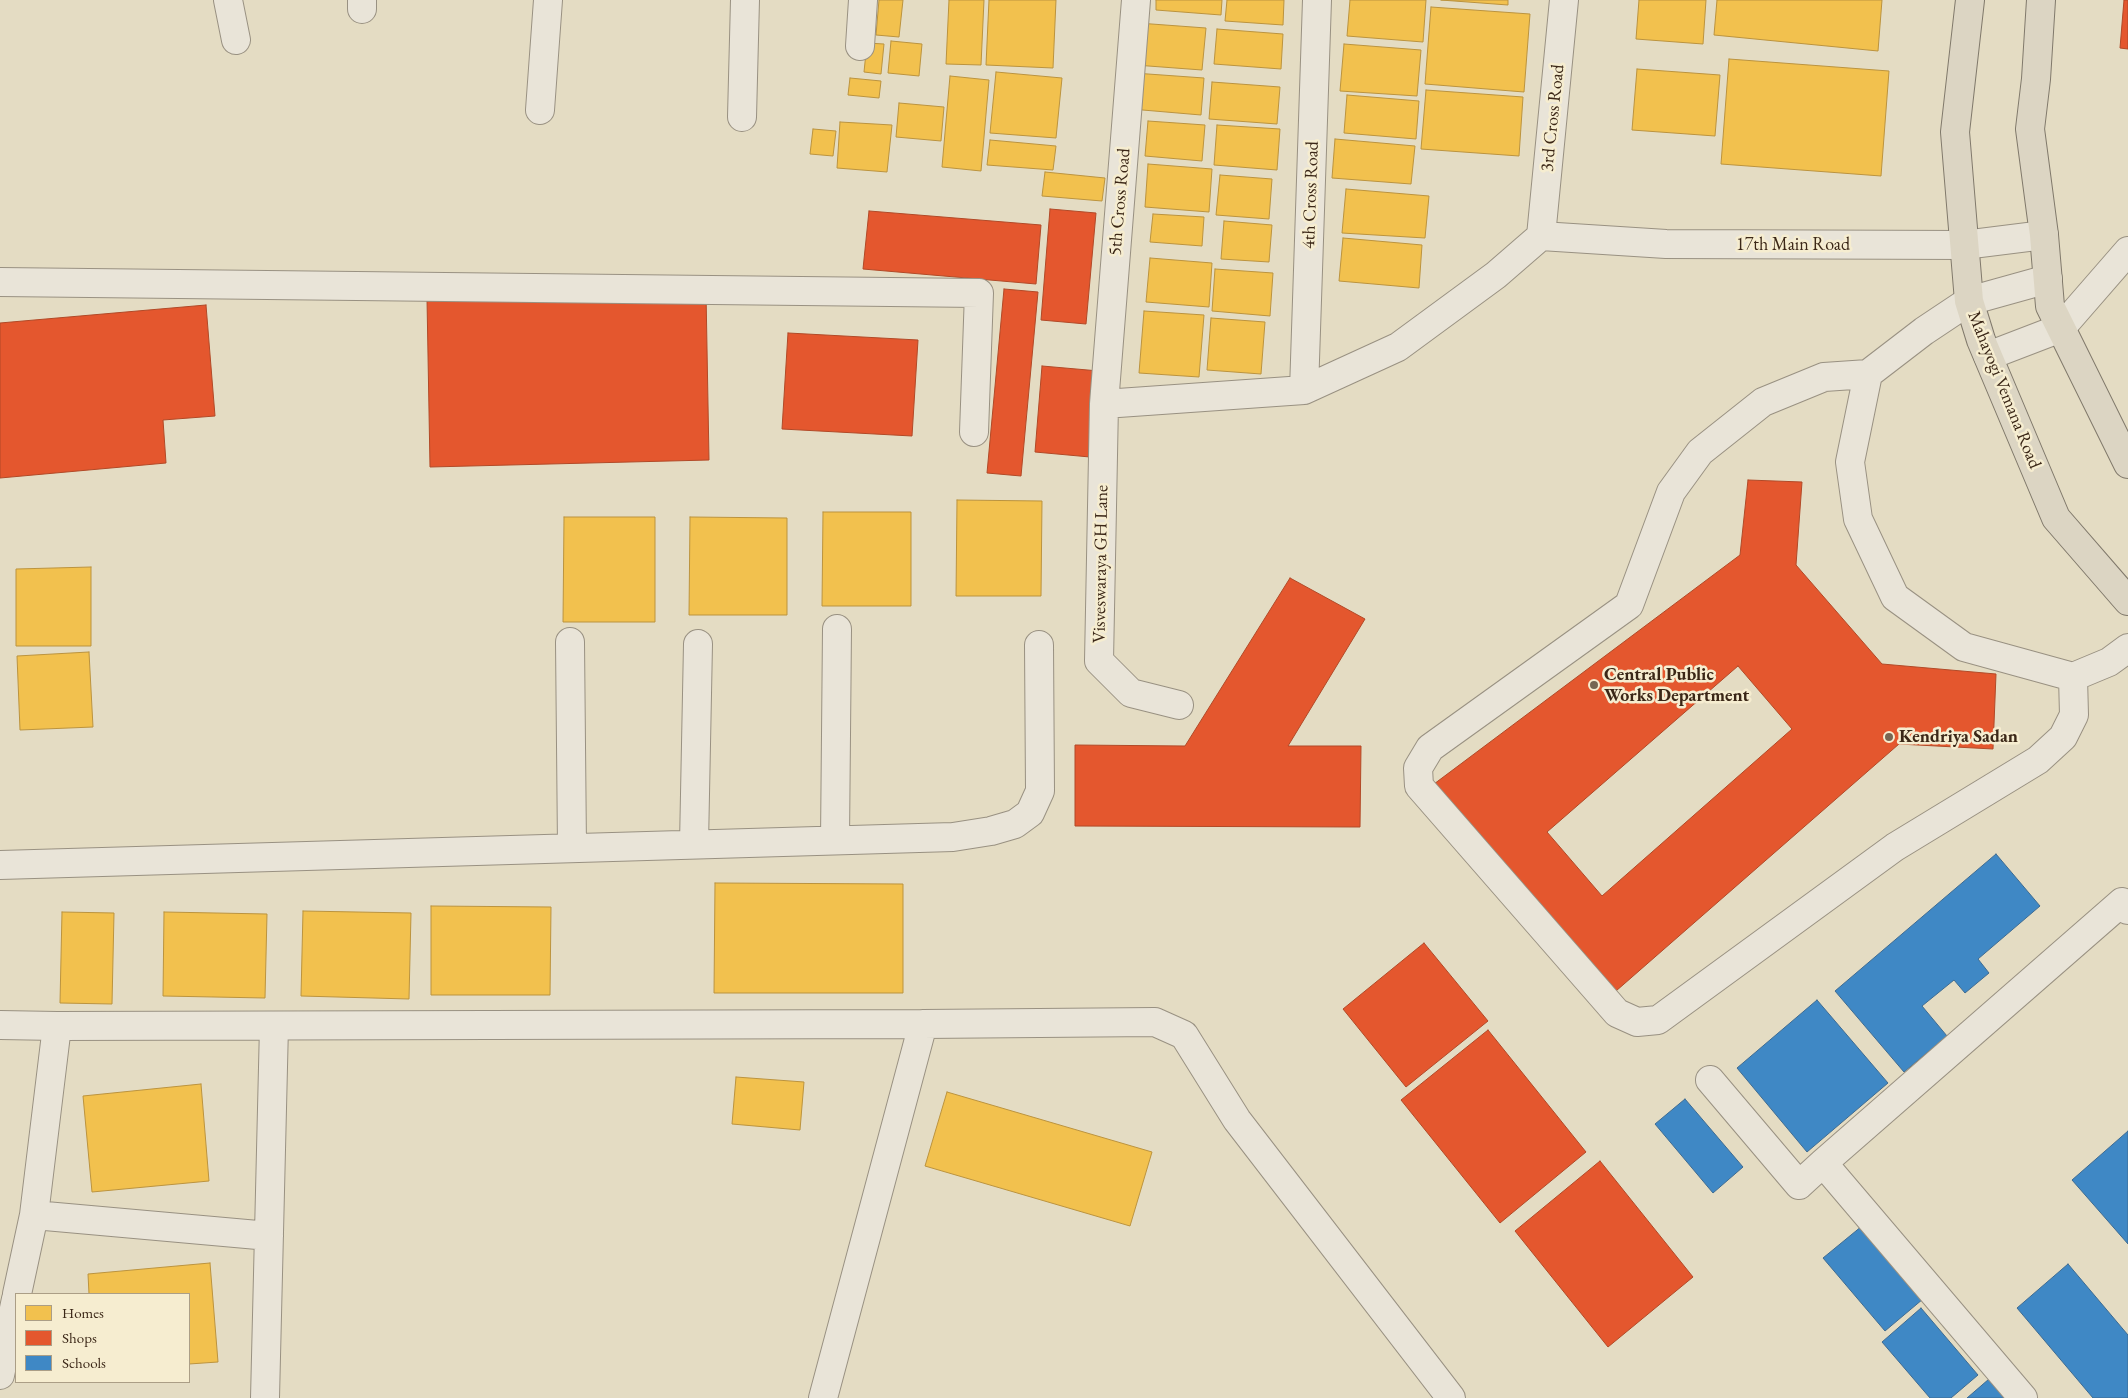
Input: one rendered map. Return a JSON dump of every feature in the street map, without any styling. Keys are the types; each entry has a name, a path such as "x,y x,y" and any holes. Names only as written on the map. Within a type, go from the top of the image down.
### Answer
{"main road":[{"name":"Mahayogi Vemana Road","path":"1970,0 1955,132 1969,301 1988,356 2056,518 2128,601"},
{"path":"2041,0 2036,79 2030,129 2044,235 2050,306 2128,464"}],"street":[{"path":"228,0 236,40"},
{"path":"540,110 548,0"},
{"path":"742,116 744,0"},
{"path":"860,46 863,0"},
{"name":"5th Cross Road","path":"1104,404 1136,0"},
{"name":"4th Cross Road","path":"1304,390 1318,0"},
{"name":"3rd Cross Road","path":"1541,236 1564,0"},
{"name":"17th Main Road","path":"1541,236 1666,244 1964,245 2044,235"},
{"path":"1104,404 1304,390 1398,347 1496,275 1541,236"},
{"path":"1988,356 2061,328 2128,250"},
{"path":"2048,279 1969,301 1924,331 1868,374 1824,377 1763,402 1700,452 1671,492 1629,605 1430,748 1418,768 1419,786 1617,1013 1637,1022 1658,1020 1895,847 2038,760 2063,737 2074,715 2073,677"},
{"path":"0,282 979,293 974,432"},
{"path":"1868,374 1850,462 1858,519 1895,597 1964,647 2073,677 2109,662 2128,648"},
{"name":"Visveswaraya GH Lane","path":"1104,404 1099,661 1131,693 1179,705"},
{"path":"835,840 837,629"},
{"path":"570,642 572,848"},
{"path":"694,844 698,644"},
{"path":"0,865 953,837 991,831 1015,824 1030,814 1040,791 1039,645"},
{"path":"1710,1080 1798,1185 2122,902 2128,910"},
{"path":"0,1025 274,1026 1156,1022 1184,1036 1237,1120 1451,1398"},
{"path":"823,1398 923,1024"},
{"path":"17,1293 34,1215 57,1026"},
{"path":"265,1398 274,1026"},
{"path":"1823,1163 2023,1398"},
{"path":"34,1215 269,1236"},
{"path":"0,1375 15,1304"}],"building: Homes":[{"path":"879,0 903,0 899,37 876,35"},
{"path":"949,0 984,0 981,65 946,64"},
{"path":"989,0 1056,0 1053,68 986,65"},
{"path":"1156,0 1222,0 1221,15 1156,10"},
{"path":"1227,0 1284,0 1283,25 1225,21"},
{"path":"1350,0 1426,0 1423,42 1347,36"},
{"path":"1441,0 1508,0 1508,5"},
{"path":"1639,0 1706,0 1703,44 1636,39"},
{"path":"1717,0 1882,0 1878,51 1714,35"},
{"path":"1431,7 1530,14 1524,92 1425,84"},
{"path":"1138,23 1206,28 1202,70 1135,65"},
{"path":"1217,29 1283,34 1281,69 1214,64"},
{"path":"891,41 922,44 919,76 888,73"},
{"path":"867,43 884,44 881,74 864,72"},
{"path":"1344,44 1421,50 1417,96 1340,91"},
{"path":"1729,59 1889,71 1881,176 1721,164"},
{"path":"1637,69 1720,75 1715,136 1632,130"},
{"path":"996,72 1062,78 1056,138 990,133"},
{"path":"1134,73 1204,78 1201,115 1131,109"},
{"path":"950,76 989,80 981,171 942,167"},
{"path":"850,78 881,81 879,98 848,95"},
{"path":"1212,82 1280,87 1277,124 1209,119"},
{"path":"1426,90 1523,97 1519,156 1421,149"},
{"path":"1347,95 1419,101 1416,139 1344,133"},
{"path":"899,103 944,107 941,141 896,137"},
{"path":"1148,121 1205,125 1202,161 1145,156"},
{"path":"840,122 892,125 887,172 837,168"},
{"path":"1217,125 1280,129 1277,170 1214,165"},
{"path":"813,129 836,131 833,156 810,154"},
{"path":"1335,139 1415,146 1411,184 1332,178"},
{"path":"990,140 1056,146 1053,170 987,165"},
{"path":"1148,164 1212,169 1209,212 1145,207"},
{"path":"1045,172 1105,178 1102,201 1042,196"},
{"path":"1220,175 1272,179 1269,219 1216,215"},
{"path":"1346,189 1429,196 1425,238 1342,233"},
{"path":"1153,214 1204,217 1202,246 1150,242"},
{"path":"1224,221 1272,225 1269,262 1221,259"},
{"path":"1343,238 1422,245 1419,288 1339,281"},
{"path":"1150,258 1212,263 1209,307 1146,302"},
{"path":"1215,269 1273,273 1270,316 1212,311"},
{"path":"1144,311 1204,315 1199,377 1139,373"},
{"path":"1211,318 1265,322 1261,374 1207,370"},
{"path":"957,500 1042,501 1041,596 956,596"},
{"path":"823,512 911,512 911,606 822,606"},
{"path":"564,517 655,517 655,622 563,622"},
{"path":"690,517 787,518 787,615 689,615"},
{"path":"91,567 91,646 16,646 16,569"},
{"path":"89,652 93,727 20,730 17,656"},
{"path":"715,883 903,884 903,993 714,993"},
{"path":"431,906 551,907 550,995 431,995"},
{"path":"303,911 411,913 409,999 301,996"},
{"path":"62,912 114,913 112,1004 60,1003"},
{"path":"164,912 267,914 265,998 163,996"},
{"path":"736,1077 804,1082 800,1130 732,1124"},
{"path":"201,1084 209,1181 92,1192 83,1096"},
{"path":"947,1092 1152,1152 1130,1226 925,1166"},
{"path":"210,1263 218,1362 190,1364 190,1293 89,1293 88,1274"}],"building: Shops":[{"path":"2124,0 2128,0 2128,49 2120,48"},
{"path":"1050,209 1096,213 1086,324 1041,320"},
{"path":"869,211 1041,225 1036,284 863,269"},
{"path":"1004,289 1038,292 1021,476 987,473"},
{"path":"706,292 709,460 430,467 427,299"},
{"path":"206,305 215,416 163,420 166,463 0,478 0,323"},
{"path":"788,333 918,340 912,436 782,429"},
{"path":"1042,366 1099,371 1090,457 1035,452"},
{"name":"Kendriya Sadan","path":"1748,480 1802,482 1796,565 1882,664 1996,674 1993,749 1899,744 1616,991 1434,784 1740,555","holes":["1738,666 1792,729 1602,896 1547,832"]},
{"path":"1290,578 1365,619 1288,746 1361,746 1360,827 1075,826 1075,745 1185,746"},
{"path":"1424,943 1488,1021 1406,1087 1343,1009"},
{"path":"1488,1030 1586,1152 1500,1223 1401,1100"},
{"path":"1600,1161 1693,1277 1608,1347 1515,1231"}],"building: Schools":[{"path":"1996,854 2040,906 1978,959 1989,973 1965,993 1954,980 1922,1006 1947,1036 1904,1072 1835,991"},
{"path":"1817,1000 1888,1083 1807,1152 1737,1068"},
{"path":"1685,1099 1743,1167 1713,1193 1655,1124"},
{"path":"2128,1131 2128,1244 2072,1180"},
{"path":"1862,1226 1923,1299 1885,1331 1823,1258"},
{"path":"2068,1264 2128,1335 2128,1398 2093,1398 2017,1308"},
{"path":"1921,1308 1978,1375 1951,1398 1930,1398 1882,1342"},
{"path":"1989,1379 2006,1398 1967,1398"}],"place":[{"name":"Central Public Works Department","path":"1594,685"},
{"name":"Kendriya Sadan","path":"1889,737"}]}
